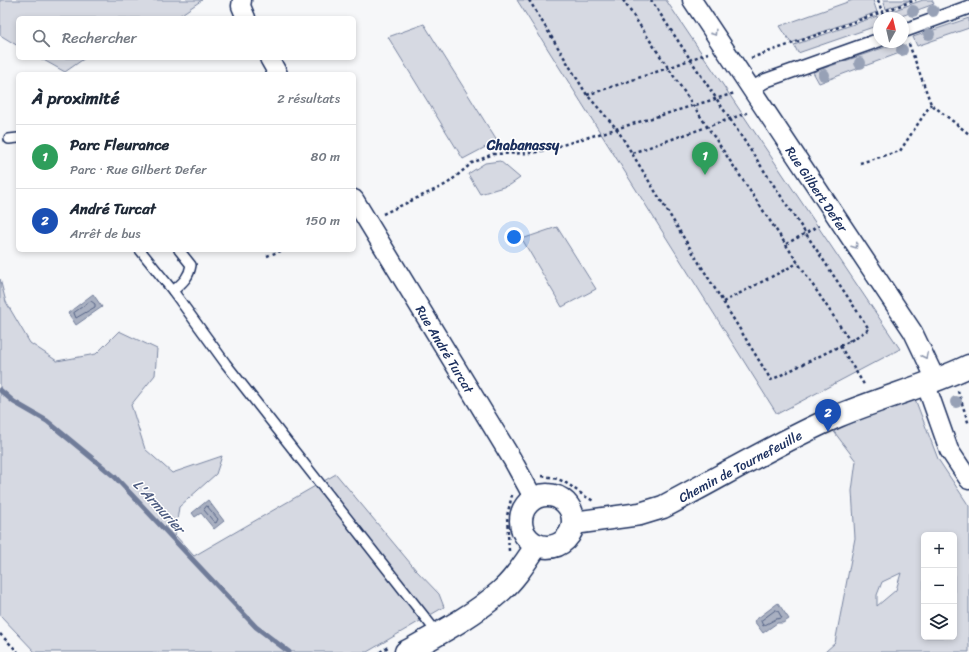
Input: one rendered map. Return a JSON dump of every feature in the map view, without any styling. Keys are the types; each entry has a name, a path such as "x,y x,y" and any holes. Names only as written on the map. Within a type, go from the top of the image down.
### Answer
{"street":[{"path":"242,0 241,6 245,16"},
{"name":"Rue Gilbert Defer","path":"692,0 913,332 939,383 949,450 969,480"},
{"path":"909,29 969,7"},
{"path":"751,89 767,80 873,42"},
{"path":"270,60 277,72"},
{"name":"Rue André Turcat","path":"356,202 512,459 534,499"},
{"name":"Chemin de Tournefeuille","path":"574,523 640,514 663,507 814,427 840,416 939,383 969,366"},
{"path":"550,495 564,501 570,508 574,523 572,531 561,544 553,547 537,545 525,535 521,523 523,511 534,499 550,495"},
{"path":"406,652 476,610 502,591 521,570 537,545"}],"lane":[{"path":"142,252 226,364 438,634"},
{"path":"173,292 190,273 191,266 180,252"}],"path":[{"path":"529,0 587,95 616,129 632,153 771,380 850,341 869,329 651,0"},
{"path":"623,0 850,341"},
{"path":"878,0 882,12 916,0"},
{"path":"748,60 873,15"},
{"path":"909,45 931,104 969,134"},
{"path":"587,95 668,68 723,47"},
{"path":"367,220 401,206 446,184 472,163 493,154 533,152 751,89"},
{"path":"860,163 900,151 931,104"},
{"path":"632,153 763,108"},
{"path":"786,244 819,226"},
{"path":"267,256 278,252"},
{"path":"723,302 798,263"},
{"path":"840,346 868,392"},
{"path":"939,383 969,425"},
{"path":"0,634 18,652"}],"shaded area":[{"path":"0,0 202,0 179,16 16,16 16,45 0,35"},
{"path":"517,0 666,0 900,349 777,414"},
{"path":"853,0 873,0 877,12 873,12 873,13 791,43 780,26"},
{"path":"883,0 911,0 886,9"},
{"path":"923,0 932,0 934,4 909,13 909,12 889,12"},
{"path":"873,17 873,27 798,53 794,45"},
{"path":"969,18 969,28 917,46 913,37"},
{"path":"424,24 497,141 463,159 388,37"},
{"path":"883,48 904,48 905,51 819,83 813,72"},
{"path":"44,60 82,60 65,72"},
{"path":"500,161 520,178 510,185 480,194 468,174 485,163"},
{"path":"557,227 596,289 562,307 522,239"},
{"path":"0,279 6,302 30,343 57,361 96,354 119,331 157,349 155,375 131,405 145,449 172,473 222,456 216,474 179,507 175,535 194,556 336,474 416,570 439,594 444,607 367,652 35,652 0,615"},
{"path":"915,399 938,459 969,506 969,652 825,652 835,643 855,538 852,491 856,461 832,429","holes":["901,573 896,590 877,606 877,595 882,582"]}],"water":[{"path":"93,294 102,307 76,325 68,313"},
{"path":"208,500 224,521 214,529 201,513 195,517 192,513"},
{"path":"778,603 789,619 783,623 777,623 763,633 754,621"}],"waterway":[{"name":"L'Armurier","path":"0,390 14,402 47,421 115,477 256,627 289,652"}],"place":[{"name":"Parc Fleurance","path":"705,175"},
{"name":"André Turcat","path":"828,432"}],"district":[{"name":"Chabanassy","path":"523,145"}]}
